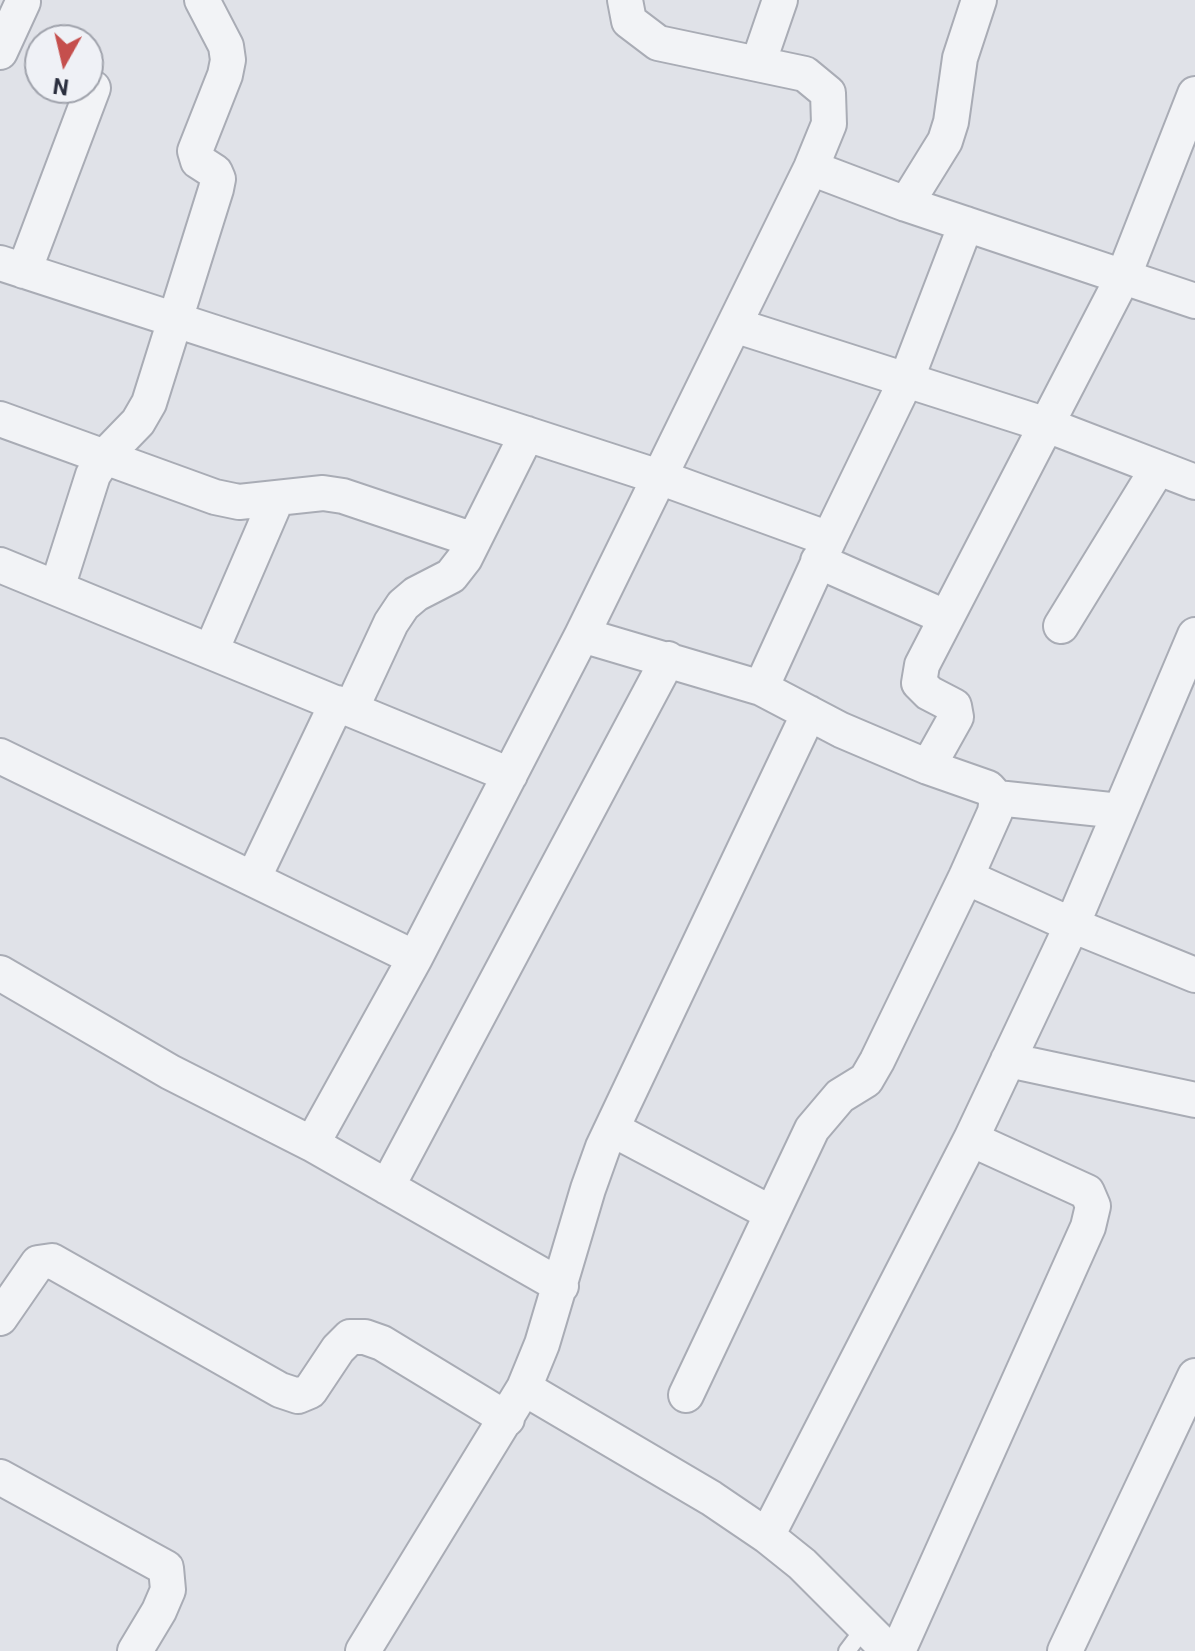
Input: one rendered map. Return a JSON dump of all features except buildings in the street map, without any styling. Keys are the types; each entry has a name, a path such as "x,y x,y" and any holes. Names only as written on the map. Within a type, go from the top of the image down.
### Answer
{"street":[{"path":"57,588 93,475 106,455 138,422 149,403 218,179 215,172 198,161 195,151 228,60 226,46 202,0"},
{"path":"312,1144 415,958 582,635 811,168 829,124 828,93 805,74 658,43 629,21 625,0"},
{"path":"758,64 780,0"},
{"path":"906,204 945,141 951,122 960,58 979,0"},
{"path":"0,52 23,2"},
{"path":"928,767 956,717 954,706 929,693 919,683 922,665 1124,275 1195,94"},
{"path":"86,104 12,267 659,477 824,550 945,617"},
{"path":"811,168 906,204 1195,301"},
{"path":"761,688 907,378 966,224"},
{"path":"734,325 1047,425 1195,482"},
{"path":"0,419 215,497 239,502 323,493 343,496 474,540"},
{"path":"253,879 391,623 403,605 416,594 451,576 465,558 527,434"},
{"path":"1061,626 1158,468"},
{"path":"211,651 277,498"},
{"path":"0,565 510,775"},
{"path":"582,635 761,688 928,767 988,788 997,798 1120,811"},
{"path":"767,1536 971,1139 1072,925 1195,635"},
{"path":"387,1187 668,659"},
{"path":"363,1651 524,1388 561,1286 588,1189 612,1129 809,713"},
{"path":"0,756 415,958"},
{"path":"686,1395 812,1129 840,1096 866,1080 966,877 995,812 997,798"},
{"path":"966,877 1072,925 1195,975"},
{"path":"0,973 170,1072 312,1144 561,1286"},
{"path":"1008,1060 1195,1100"},
{"path":"612,1129 771,1213"},
{"path":"898,1651 1088,1227 1093,1206 1087,1192 971,1139"},
{"path":"0,1318 38,1263 52,1261 289,1393 298,1396 310,1391 338,1349 350,1337 365,1337 382,1343 507,1419"},
{"path":"1065,1651 1195,1376"},
{"path":"524,1388 711,1498 767,1536 802,1564 856,1639 889,1651"},
{"path":"0,1477 166,1568 168,1590 135,1651"}]}
